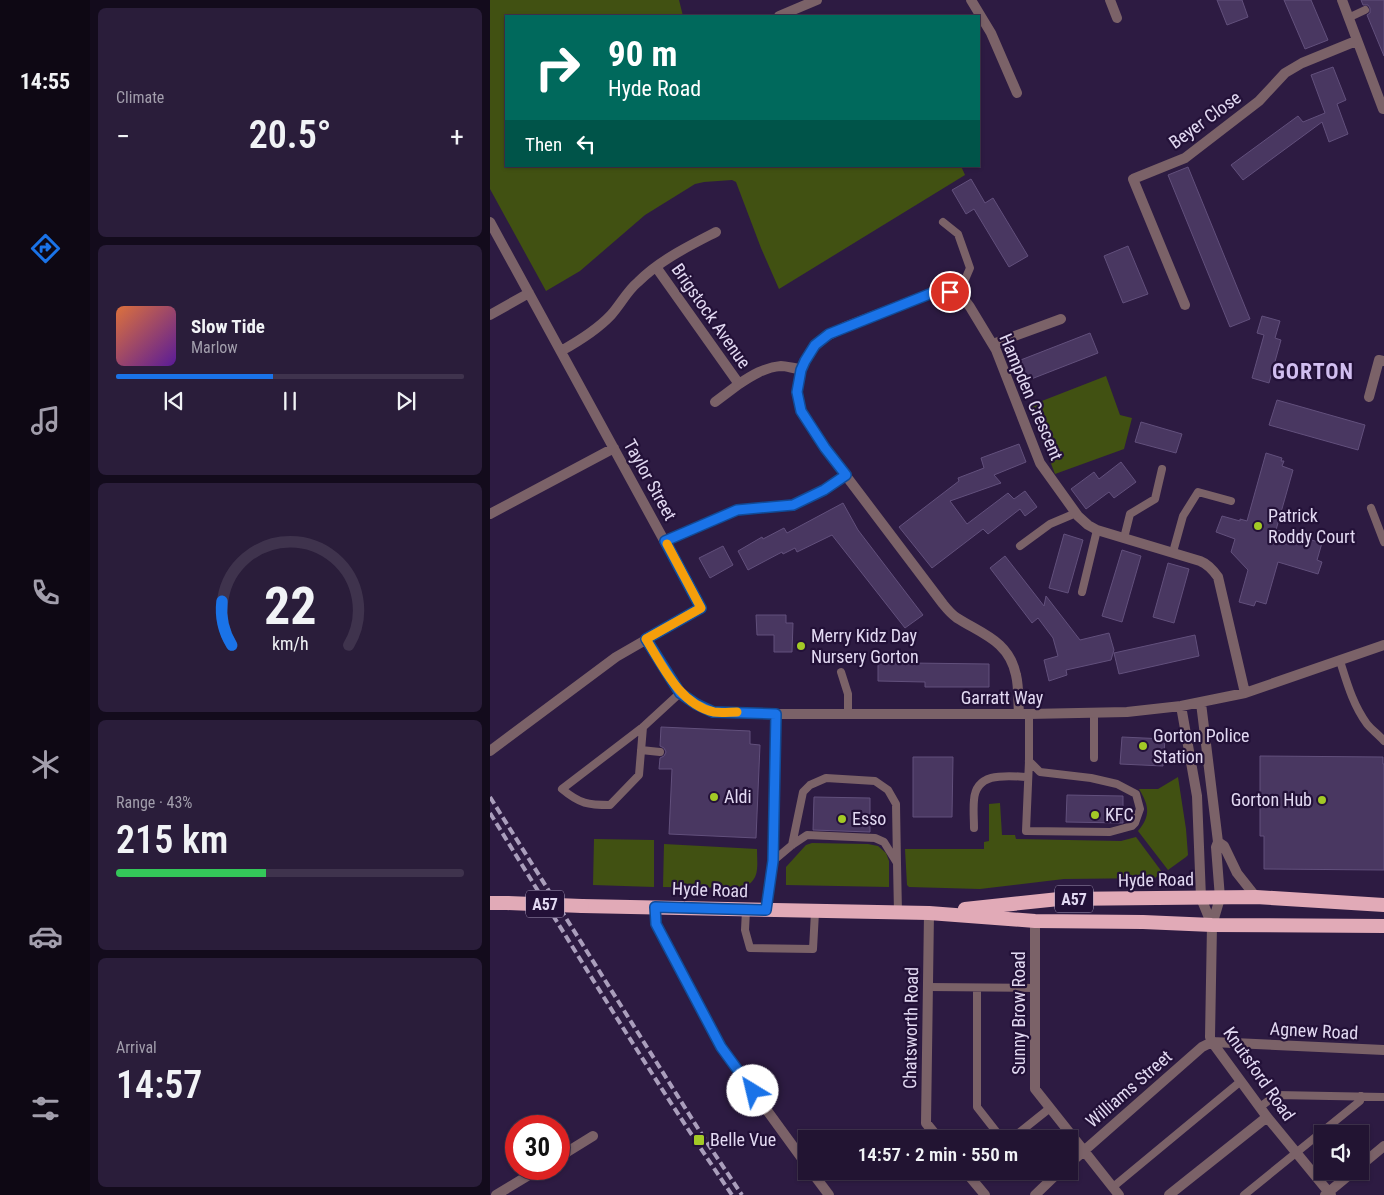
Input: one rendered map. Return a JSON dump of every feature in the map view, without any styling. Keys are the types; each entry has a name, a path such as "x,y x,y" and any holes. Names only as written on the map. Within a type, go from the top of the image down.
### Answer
{"highway":[{"name":"Hyde Road","path":"929,913 1060,899 1256,897 1384,904"},
{"name":"Hyde Road","path":"490,903 815,912 929,913 1035,921 1384,926"}],"street":[{"path":"780,15 817,0"},
{"path":"970,0 980,15"},
{"path":"1110,0 1117,18"},
{"path":"1342,0 1356,41 1379,84 1383,108"},
{"path":"980,16 991,33 1017,93"},
{"name":"Beyer Close","path":"1185,305 1133,179 1185,158 1259,101 1285,73 1302,63 1356,41"},
{"name":"Taylor Street","path":"490,222 701,608 616,657 492,749"},
{"path":"562,351 585,337 601,324 637,282 656,267 680,251 716,232"},
{"name":"Brigstock Avenue","path":"656,267 739,384"},
{"path":"958,296 942,291 932,293 829,334 813,348 801,370 797,392 801,411 825,448 943,604 955,617 1000,644 1011,660 1024,714"},
{"path":"490,315 529,293"},
{"name":"Hampden Crescent","path":"958,296 964,299 993,344 1040,463 1083,521 1097,530 1207,564 1218,577 1245,693"},
{"path":"993,344 1061,319"},
{"path":"1369,398 1379,360 1384,361"},
{"name":"Brigstock Avenue","path":"716,402 739,384 762,371 780,366 801,370"},
{"path":"490,514 614,448"},
{"path":"665,541 737,510 793,505 824,490 846,475"},
{"name":"Garratt Way","path":"646,639 680,693 696,704 713,712 776,714 1094,713 1127,712 1181,706 1245,693 1384,645"},
{"path":"1201,703 1218,842 1216,858 1220,898 1212,924"},
{"path":"1181,706 1197,796 1201,898 1212,924"},
{"path":"766,910 773,861 776,714"},
{"path":"1218,842 1224,846 1237,873 1256,897"},
{"path":"655,907 656,924 721,1047 798,1153"},
{"name":"Chatsworth Road","path":"929,913 926,1123 932,1130"},
{"name":"Sunny Brow Road","path":"1035,921 1035,1089 1116,1191"},
{"name":"Knutsford Road","path":"1212,924 1210,1030 1212,1042 1267,1117 1328,1194"},
{"name":"Agnew Road","path":"1212,1042 1384,1050"},
{"name":"Williams Street","path":"1078,1155 1202,1047 1212,1042"},
{"path":"1169,1195 1267,1117"},
{"path":"570,1150 593,1136"},
{"path":"1369,1158 1384,1146"},
{"path":"496,1195 521,1180"},
{"path":"818,1180 829,1195"},
{"path":"974,1180 985,1195"},
{"path":"1035,1195 1051,1180"},
{"path":"1328,1194 1344,1180"}],"lane":[{"path":"1348,18 1365,10"},
{"path":"943,222 958,234 970,268 958,296"},
{"path":"1124,538 1130,514 1156,499 1162,470"},
{"path":"1173,552 1183,516 1198,492 1232,502"},
{"path":"1372,508 1384,542"},
{"path":"1020,546 1050,524 1076,513"},
{"path":"1082,592 1097,530"},
{"path":"1340,661 1348,690 1355,704 1368,725 1384,741"},
{"path":"841,672 848,694 848,714"},
{"path":"643,727 639,775 610,805 589,805 573,798 562,789 643,727 680,693"},
{"path":"1094,713 1094,758"},
{"path":"1024,714 1029,761 1026,831 1110,832 1132,826 1135,823 1140,809 1136,794 1117,784 1091,778 1040,772 1029,761"},
{"path":"641,750 660,752"},
{"path":"974,828 974,799 976,790 983,782 987,779 1001,776 1028,777"},
{"path":"792,845 804,792 810,785 826,778 875,781 888,790 896,804 898,913"},
{"path":"773,861 807,835 875,838 884,842 897,863"},
{"path":"490,894 507,903"},
{"path":"746,910 745,930 750,948 813,949 815,912"},
{"path":"928,987 1035,988"},
{"path":"977,988 977,1107 995,1130"},
{"path":"1116,1191 1241,1081"},
{"path":"1260,1107 1276,1095 1384,1097"},
{"path":"1244,1195 1360,1101 1361,1096"},
{"path":"1022,1130 1050,1108"}],"green space":[{"path":"490,0 679,0 683,15 505,15 505,167 961,167 965,175 779,289 736,182 732,180 695,184 645,215 580,271 546,291 490,189"},
{"path":"1106,376 1120,415 1132,418 1124,449 1055,474 1029,406"},
{"path":"1178,777 1188,855 1168,870 1138,831 1147,815 1147,805 1139,789 1158,789"},
{"path":"1000,803 1002,835 1015,835 1016,839 1121,841 1136,837 1162,872 1155,878 1064,879 980,889 909,887 907,885 905,849 984,849 984,842 989,841 989,804"},
{"path":"594,839 654,840 654,887 593,885"},
{"path":"812,843 868,844 878,846 886,853 889,861 889,887 786,885 786,867 806,845"},
{"path":"664,844 757,849 755,878 752,882 741,888 663,887"}],"building":[{"path":"1217,0 1242,0 1248,17 1227,25"},
{"path":"1284,0 1311,0 1328,40 1305,49"},
{"path":"1361,0 1384,0 1384,56 1367,15 1370,13 1370,8 1368,5 1363,5"},
{"path":"1333,67 1346,100 1337,104 1348,134 1329,142 1322,122 1243,180 1231,165 1298,116 1303,122 1325,113 1311,75"},
{"path":"1188,167 1250,319 1230,327 1168,175"},
{"path":"971,179 985,203 993,198 1028,256 1009,267 974,209 966,214 952,190"},
{"path":"1128,246 1148,294 1123,303 1104,256"},
{"path":"1262,316 1280,321 1275,338 1281,340 1269,383 1252,378 1264,335 1257,333"},
{"path":"1090,333 1098,353 1021,383 1013,363"},
{"path":"1277,400 1365,425 1358,450 1269,425"},
{"path":"1141,422 1182,434 1176,453 1135,442"},
{"path":"1019,444 1026,462 994,475 1001,483 950,501 967,524 1008,493 1014,499 1025,491 1037,507 1025,516 1020,509 988,534 983,529 932,568 899,527 959,481 958,478 984,468 981,458"},
{"name":"Patrick Roddy Court","path":"1266,453 1282,458 1281,461 1284,461 1282,466 1293,470 1276,530 1322,543 1317,560 1322,562 1318,574 1278,562 1266,604 1256,601 1254,606 1239,602 1248,570 1231,552 1235,539 1216,532 1222,516 1247,521"},
{"path":"1121,462 1136,482 1114,498 1109,492 1086,509 1071,489 1094,472 1099,479"},
{"path":"843,503 858,530 923,615 905,628 832,535 797,552 795,548 783,554 782,552 748,570 738,551 762,537 763,539 784,528 787,533"},
{"path":"1064,534 1083,540 1068,593 1049,588"},
{"path":"723,546 733,565 710,578 699,558"},
{"path":"1122,550 1141,556 1122,622 1102,616"},
{"path":"1005,556 1044,606 1046,596 1080,640 1109,633 1114,650 1111,660 1066,670 1067,675 1049,681 1044,660 1058,656 1053,638 1038,618 1032,623 990,568"},
{"path":"1168,563 1189,569 1174,623 1153,617"},
{"path":"756,615 786,615 786,623 793,623 792,652 774,652 774,635 757,635"},
{"path":"1195,635 1199,656 1119,674 1114,653"},
{"path":"878,658 911,658 911,663 989,664 989,687 925,687 925,682 878,681"},
{"name":"Aldi","path":"661,727 750,731 750,744 760,745 756,838 669,834 672,769 659,769 660,758 666,752 660,746"},
{"name":"Gorton Police Station","path":"1122,737 1165,739 1163,766 1120,764"},
{"name":"Gorton Hub","path":"1260,756 1383,757 1384,870 1264,869 1264,836 1260,836"},
{"path":"913,757 953,757 952,817 913,817"},
{"name":"KFC","path":"1067,795 1123,796 1123,823 1066,822"},
{"name":"Esso","path":"814,797 870,798 870,832 813,830"}],"railway":[{"path":"490,797 704,1138 742,1195"},
{"path":"490,813 639,1053 732,1195"}],"slow traffic":[{"path":"667,544 701,608 646,639 680,693 696,704 713,712 737,712"}],"place":[{"name":"Patrick Roddy Court","path":"1258,526"},
{"name":"Merry Kidz Day Nursery Gorton","path":"801,646"},
{"name":"Gorton Police Station","path":"1143,746"},
{"name":"Aldi","path":"714,797"},
{"name":"Gorton Hub","path":"1322,800"},
{"name":"KFC","path":"1095,815"},
{"name":"Esso","path":"842,819"},
{"name":"Belle Vue","path":"699,1140"}],"district":[{"name":"GORTON","path":"1313,371"}],"route":[{"path":"753,1091 721,1047 656,924 655,907 766,910 773,861 776,714 713,712 696,704 680,693 672,682 646,639 701,608 665,541 737,510 793,505 824,490 846,475 825,448 801,411 797,392 801,370 805,361 815,345 829,334 932,293 950,292"}]}
